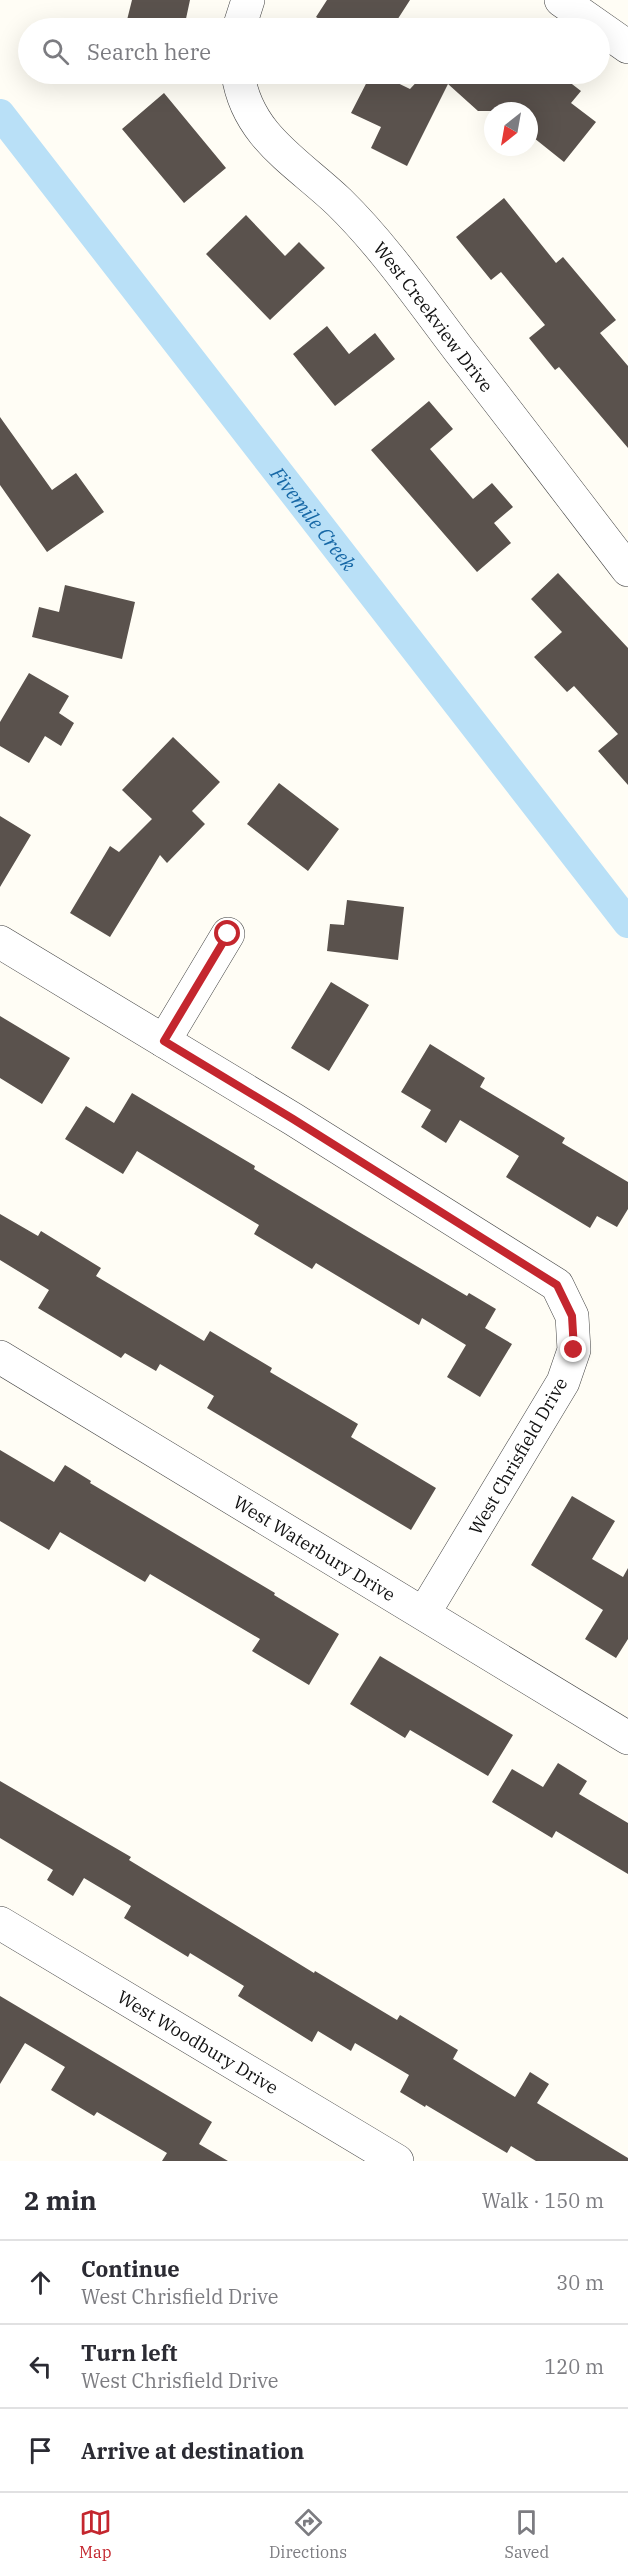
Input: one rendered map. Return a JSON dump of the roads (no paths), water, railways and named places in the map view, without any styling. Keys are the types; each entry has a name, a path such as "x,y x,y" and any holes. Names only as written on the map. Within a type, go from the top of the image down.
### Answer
{"street":[{"path":"242,18 248,0"},
{"path":"561,0 587,18"},
{"path":"610,34 628,47"},
{"name":"West Creekview Drive","path":"239,84 254,122 277,147 339,202 386,254 628,570"},
{"path":"164,1041 228,934"},
{"name":"West Chrisfield Drive","path":"0,942 293,1119 557,1285 572,1316 574,1350 563,1382 424,1614"},
{"name":"West Waterbury Drive","path":"0,1357 628,1738"},
{"name":"West Woodbury Drive","path":"0,1923 397,2161"}],"waterway":[{"name":"Fivemile Creek","path":"0,114 628,923"}]}
